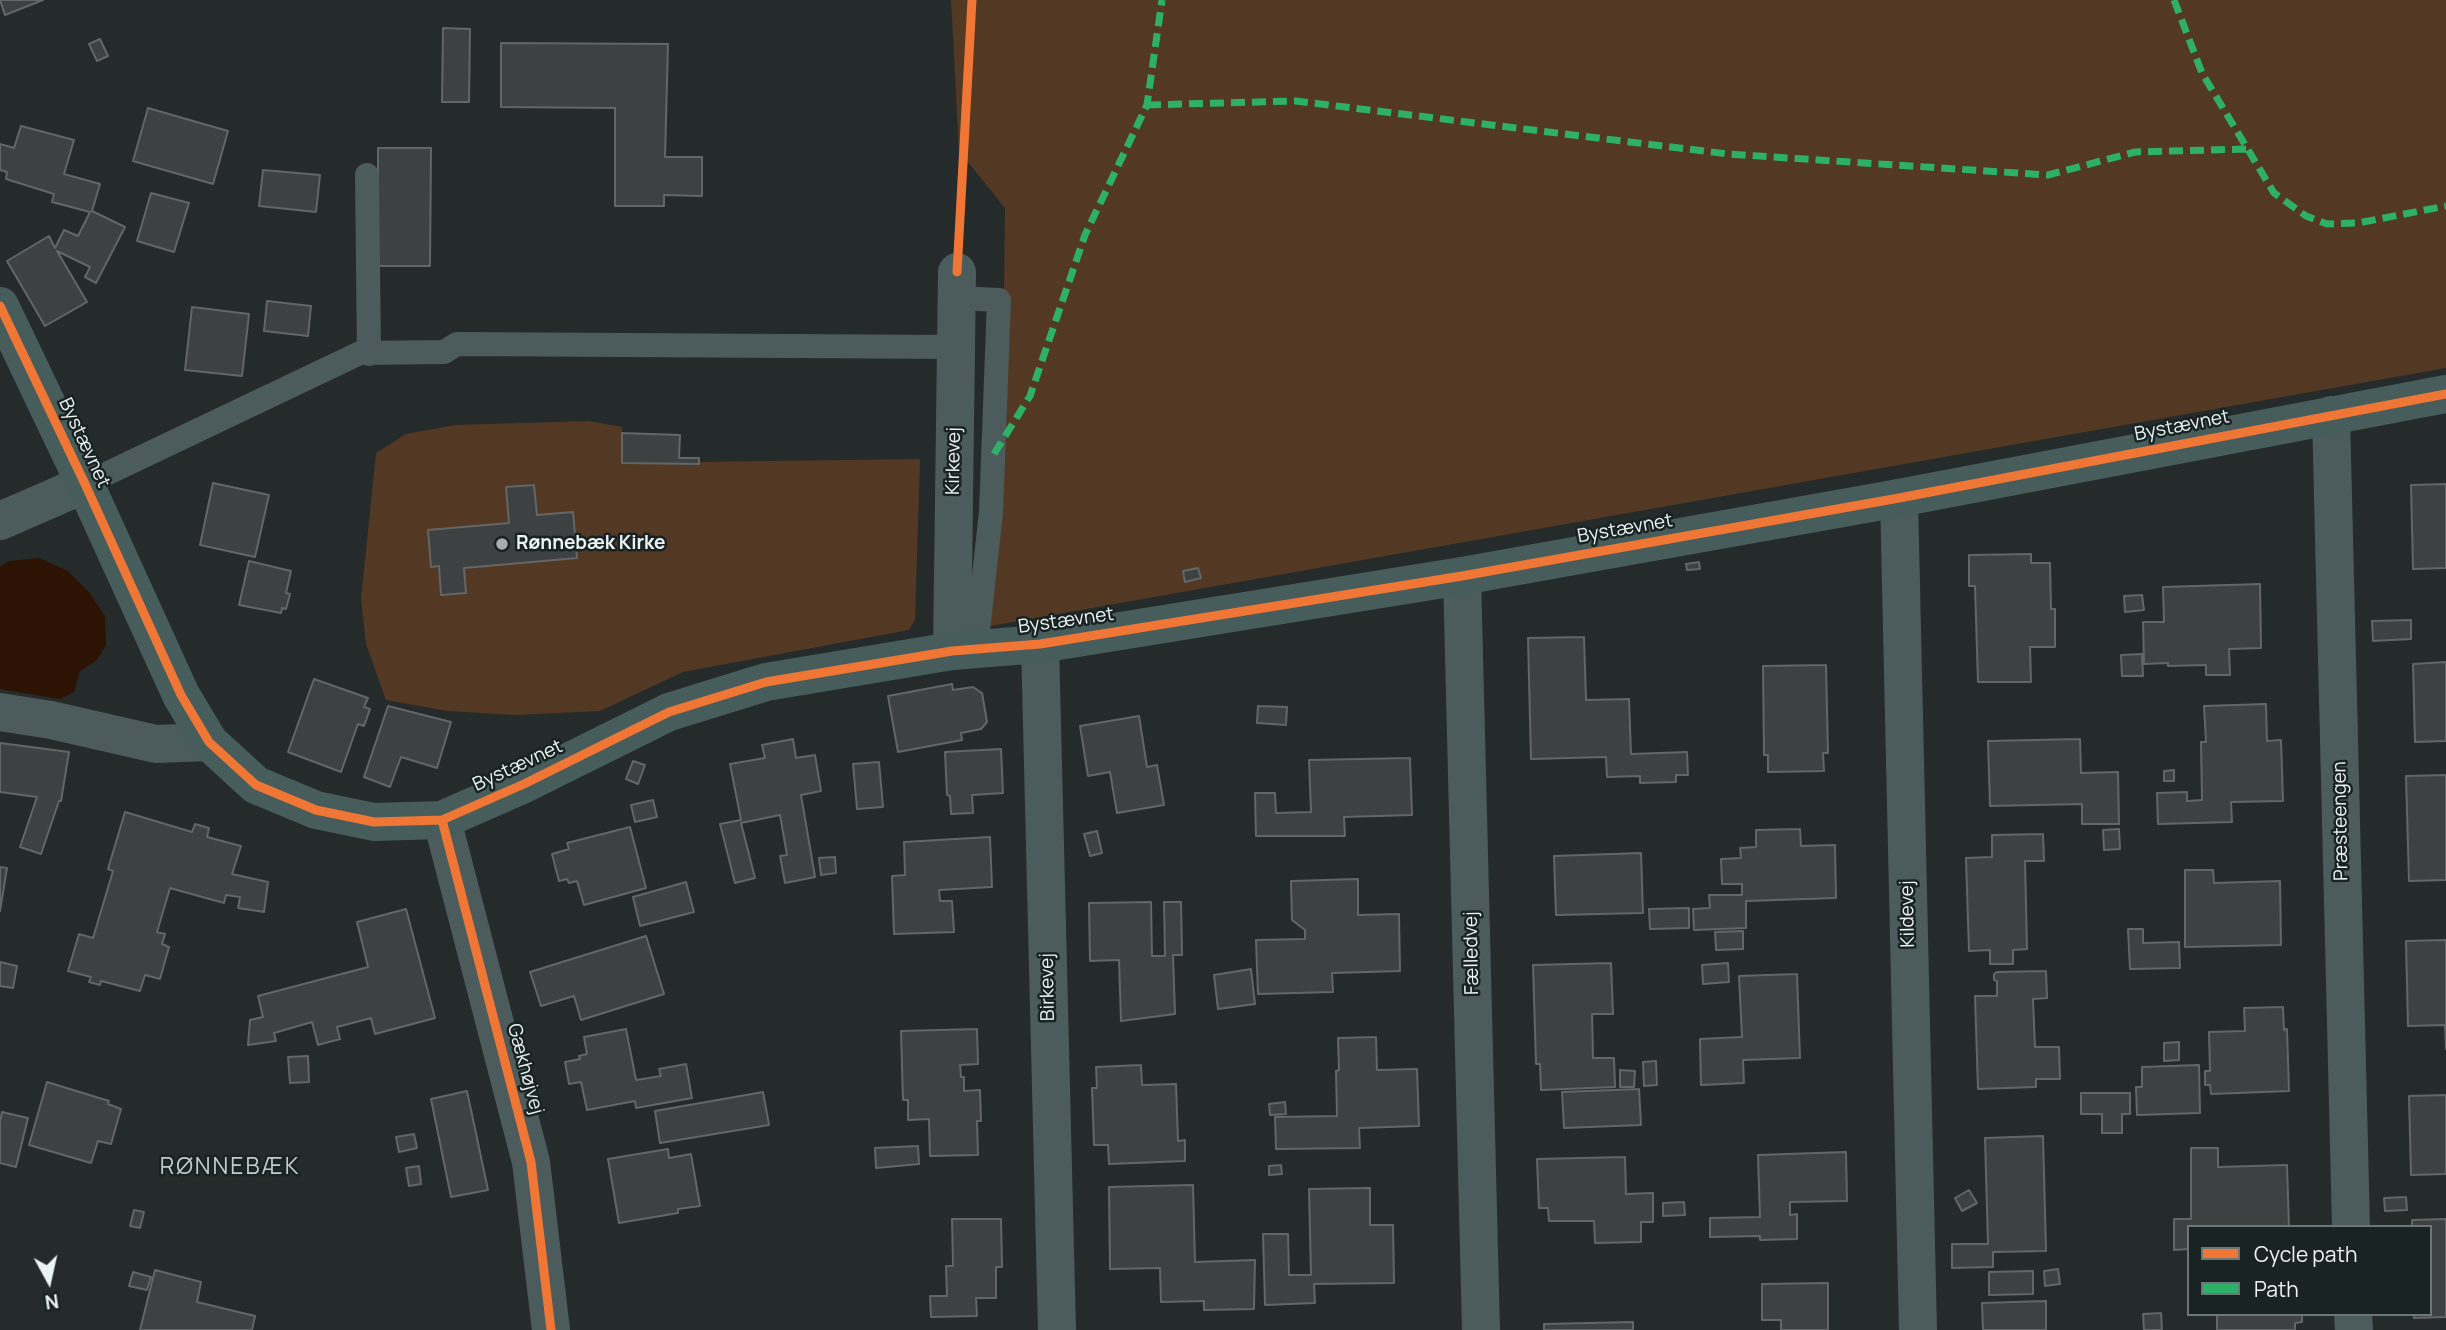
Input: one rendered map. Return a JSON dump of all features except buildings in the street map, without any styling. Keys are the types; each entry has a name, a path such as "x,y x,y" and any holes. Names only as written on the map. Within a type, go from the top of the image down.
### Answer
{"street":[{"name":"Kirkevej","path":"957,285 956,347 964,650"},
{"name":"Bystævnet","path":"0,306 181,695 209,743 256,785 316,810 374,822 442,820 524,784 669,712 766,682 964,650 1040,644 1462,576 1899,498 2446,394"},
{"name":"Præsteengen","path":"2331,415 2351,1225"},
{"name":"Bystævnet","path":"0,521 85,484"},
{"name":"Kildevej","path":"1899,498 1918,1330"},
{"name":"Fælledvej","path":"1462,576 1481,1330"},
{"name":"Birkevej","path":"1040,644 1057,1330"},
{"path":"0,712 51,720 156,744 209,743"},
{"name":"Gækhøjvej","path":"442,820 531,1162 551,1330"}],"lane":[{"path":"367,176 369,354"},
{"path":"957,285 999,300 991,512 964,650"},
{"path":"85,484 360,354 444,352 457,344 956,347"}],"shaded area":[{"path":"951,0 2446,0 2446,368 985,627 1002,457 1005,208 959,151"},
{"path":"589,421 622,427 622,463 920,459 915,620 909,630 683,672 600,711 516,715 447,711 386,700 366,644 361,599 376,453 406,434 455,425"},
{"path":"39,558 68,571 89,592 105,616 106,645 97,660 80,671 74,692 60,699 0,689 0,567 9,561"}],"marked path":[{"path":"994,454 1030,396 1085,235 1147,105 1162,0"},
{"path":"2174,0 2202,73 2274,193 2306,216 2327,224 2358,223 2446,206"},
{"path":"1147,105 1296,101 1728,154 2048,175 2135,152 2248,149"}],"cycle path":[{"path":"957,272 972,0"},
{"path":"0,306 181,695 209,742 256,785 316,810 374,822 442,820 524,784 669,712 766,682 952,651 1040,644 1462,576 1899,498 2446,394"},
{"path":"442,820 531,1162 551,1330"}],"place":[{"name":"Rønnebæk Kirke","path":"502,544"}],"district":[{"name":"RØNNEBÆK","path":"230,1168"}]}
